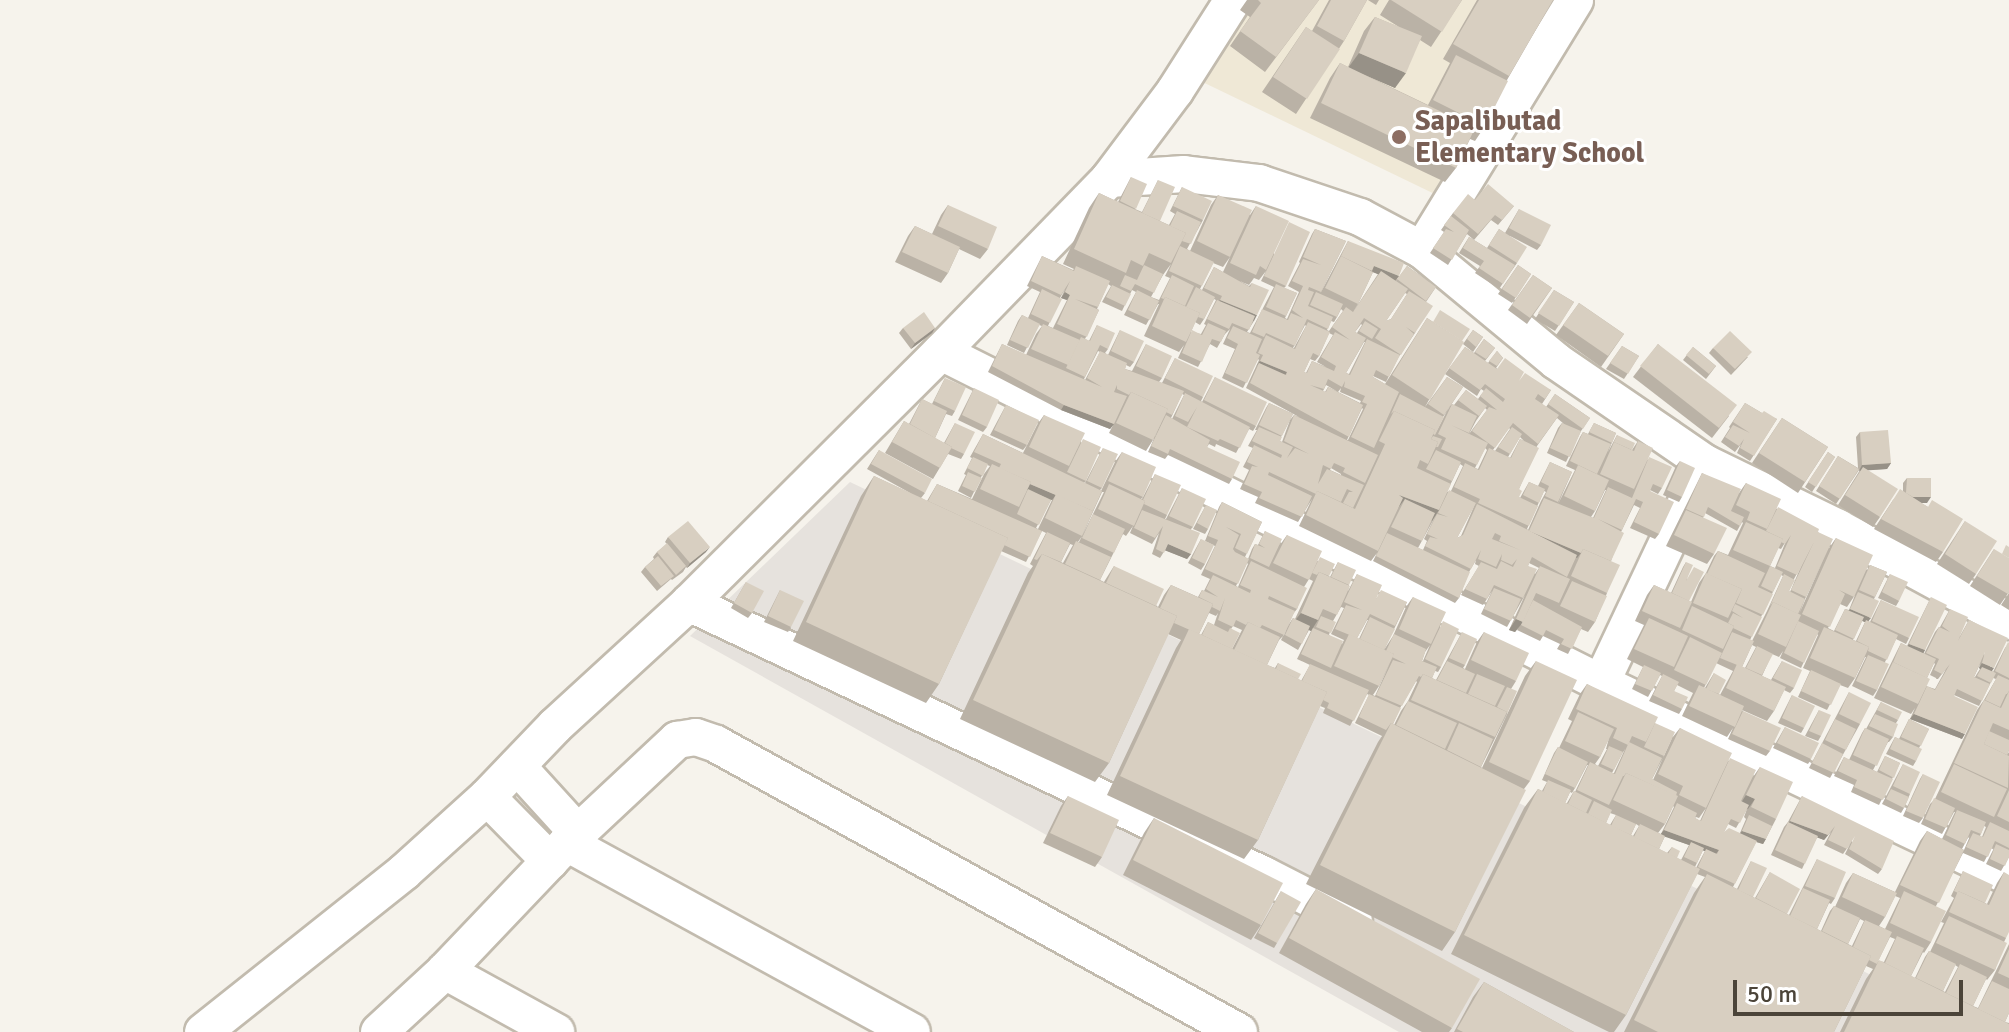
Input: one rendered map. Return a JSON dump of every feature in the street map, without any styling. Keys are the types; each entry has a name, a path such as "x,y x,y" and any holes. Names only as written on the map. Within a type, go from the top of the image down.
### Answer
{"street":[{"path":"203,1032 404,872 487,797 555,726 689,603 941,352 1109,179 1175,91 1233,0"},
{"path":"1422,250 1575,0"},
{"path":"1109,179 1184,174 1259,183 1360,217 1422,250 1556,361 1705,463 1838,528 2009,621"},
{"path":"941,352 1601,683 2009,877"},
{"path":"1601,683 1705,463"},
{"path":"689,603 1264,875 1389,939"},
{"path":"379,1032 445,971 565,846 677,740 696,737 716,744 1239,1032"},
{"path":"517,766 565,846"},
{"path":"487,797 565,846 912,1032"},
{"path":"445,971 556,1032"}],"shaded area":[{"name":"Sapalibutad Elementary School","path":"1241,0 1563,0 1445,199 1188,75"},
{"path":"850,482 1727,903 1985,1032 1399,1032 690,636"}],"building":[{"path":"1258,0 1319,0 1276,57 1240,31 1261,3"},
{"path":"1331,0 1367,0 1344,41 1317,26"},
{"path":"1391,0 1462,0 1442,32"},
{"path":"1479,0 1553,0 1509,76 1453,44"},
{"path":"1375,17 1422,36 1406,73 1359,53"},
{"path":"1306,27 1340,49 1307,99 1273,77"},
{"path":"1456,55 1508,81 1485,126 1433,100"},
{"path":"1340,63 1475,128 1456,168 1321,103"},
{"path":"1131,177 1147,184 1136,209 1120,201"},
{"path":"1158,180 1175,187 1160,221 1142,213"},
{"path":"1488,184 1514,206 1502,220 1495,215 1478,234 1453,213 1468,194 1475,200"},
{"path":"1182,187 1212,201 1203,220 1173,206"},
{"path":"1099,193 1186,233 1171,263 1149,253 1143,266 1131,260 1126,273 1074,249"},
{"path":"1218,195 1252,210 1230,257 1197,241"},
{"path":"948,205 997,227 988,249 938,226"},
{"path":"1256,206 1289,221 1266,270 1260,266 1256,275 1230,263"},
{"path":"1519,209 1551,225 1541,245 1509,228"},
{"path":"1177,211 1201,222 1191,244 1182,241 1186,233 1170,226"},
{"path":"1451,216 1469,230 1452,260 1433,248 1446,229 1454,232 1444,225"},
{"path":"1289,222 1310,232 1286,286 1264,276"},
{"path":"915,226 960,247 948,273 902,252"},
{"path":"1315,229 1346,241 1321,292 1309,287 1308,290 1314,292 1308,306 1333,317 1328,329 1307,319 1295,346 1266,333 1264,337 1252,332 1262,309 1288,320 1291,313 1303,318 1292,310 1303,286 1292,281 1303,259 1321,265 1303,257"},
{"path":"1499,229 1527,247 1517,263 1489,245"},
{"path":"1469,237 1515,265 1503,284 1479,268 1484,261 1463,248"},
{"path":"1348,241 1404,263 1399,276 1374,266 1372,271 1341,256"},
{"path":"1180,246 1214,262 1202,286 1169,271"},
{"path":"1042,256 1074,271 1076,266 1110,281 1098,307 1075,299 1099,310 1087,337 1057,324 1070,295 1065,292 1070,281 1061,295 1031,281"},
{"path":"1341,256 1373,272 1358,304 1325,288"},
{"path":"1144,265 1163,274 1154,293 1135,284 1131,291 1120,286 1125,275 1137,280"},
{"path":"1518,265 1531,274 1516,298 1502,289"},
{"path":"1407,266 1436,287 1426,301 1397,279"},
{"path":"1214,267 1250,287 1252,283 1269,290 1257,315 1220,300 1222,296 1204,288"},
{"path":"1381,271 1408,289 1386,321 1391,319 1409,291 1433,306 1415,333 1406,327 1414,334 1401,355 1375,338 1381,329 1364,318 1355,332 1366,338 1346,373 1350,375 1367,339 1400,355 1389,377 1376,370 1373,377 1399,392 1374,448 1351,437 1367,404 1362,402 1365,396 1344,387 1345,381 1342,387 1328,379 1324,389 1310,385 1326,392 1328,387 1363,405 1349,437 1250,383 1259,363 1286,375 1287,372 1260,361 1263,355 1258,353 1266,335 1295,349 1308,322 1330,332 1319,356 1313,353 1304,372 1307,373 1312,361 1334,371 1336,366 1321,357 1335,332 1350,340 1332,327 1346,307 1353,312"},
{"path":"1172,275 1194,286 1185,306 1161,298"},
{"path":"1533,275 1552,288 1530,318 1512,305"},
{"path":"1276,284 1297,293 1286,316 1266,307"},
{"path":"1112,285 1131,294 1125,306 1106,297"},
{"path":"1196,287 1215,297 1204,319 1198,317 1200,313 1186,307"},
{"path":"1042,289 1062,299 1050,323 1031,314"},
{"path":"1137,290 1159,301 1150,320 1128,310"},
{"path":"1554,290 1574,302 1559,326 1538,313"},
{"path":"1316,292 1343,304 1337,317 1310,305"},
{"path":"1165,297 1200,313 1186,342 1152,326"},
{"path":"1217,300 1255,316 1249,330 1232,323 1229,329 1207,319"},
{"path":"1579,303 1624,334 1608,356 1563,325"},
{"path":"1440,310 1470,329 1462,341 1433,322"},
{"path":"924,312 935,328 915,343 903,328"},
{"path":"1022,315 1040,324 1028,348 1010,340"},
{"path":"1427,318 1464,342 1430,400 1392,375"},
{"path":"1365,321 1378,329 1372,339 1359,331"},
{"path":"1208,323 1226,331 1221,342 1212,339 1202,362 1182,353 1192,330 1202,335"},
{"path":"1043,324 1080,340 1068,365 1031,349"},
{"path":"1097,325 1115,333 1108,349 1100,345 1085,377 1066,368 1081,337 1090,341"},
{"path":"1233,326 1262,339 1256,353 1260,355 1247,383 1225,373 1238,344 1227,338"},
{"path":"1120,330 1144,341 1134,362 1111,351"},
{"path":"1473,330 1483,337 1476,347 1467,339"},
{"path":"1730,331 1752,352 1735,369 1713,348"},
{"path":"1484,339 1495,348 1486,359 1475,352"},
{"path":"1002,344 1102,387 1087,378 1100,351 1127,363 1125,369 1184,391 1172,415 1166,412 1168,409 1117,389 1117,385 1114,392 1127,396 1114,424 1064,405 992,366"},
{"path":"1146,344 1172,356 1162,378 1136,366"},
{"path":"1658,344 1737,405 1719,428 1640,366"},
{"path":"1622,346 1639,356 1628,374 1610,363"},
{"path":"1465,347 1497,369 1505,358 1524,372 1519,381 1525,373 1551,390 1545,399 1538,394 1535,399 1559,415 1538,444 1513,423 1495,448 1472,431 1489,407 1497,410 1480,396 1486,388 1503,402 1505,399 1485,384 1480,390 1449,368"},
{"path":"1693,347 1716,366 1709,374 1686,355"},
{"path":"1497,351 1503,358 1497,366 1489,361"},
{"path":"1175,358 1213,376 1203,397 1165,378"},
{"path":"1215,377 1267,402 1256,426 1204,400"},
{"path":"1447,377 1463,387 1444,415 1428,404"},
{"path":"945,378 966,387 955,411 934,401"},
{"path":"974,388 999,400 987,427 962,415"},
{"path":"1466,390 1487,406 1479,416 1458,400"},
{"path":"1131,392 1168,409 1153,440 1116,423"},
{"path":"1185,393 1250,427 1240,448 1187,427 1197,407 1188,422 1175,416"},
{"path":"1400,394 1444,417 1435,435 1435,430 1394,411 1391,414"},
{"path":"1555,394 1590,418 1583,429 1548,404"},
{"path":"922,399 947,411 935,438 910,424"},
{"path":"1269,403 1293,414 1282,436 1259,425"},
{"path":"1745,403 1777,419 1754,456 1740,448 1744,439 1739,446 1725,437 1733,425 1750,433 1733,422"},
{"path":"1452,404 1477,416 1469,433 1451,425 1488,443 1477,465 1441,449 1446,438 1438,434"},
{"path":"1006,405 1039,420 1027,445 994,430"},
{"path":"1394,411 1435,430 1431,439 1438,442 1428,464 1420,460 1417,468 1451,484 1439,510 1399,495 1403,498 1378,551 1306,515 1317,491 1355,509 1385,444 1379,441"},
{"path":"1044,415 1085,433 1069,466 1029,447"},
{"path":"1166,415 1210,440 1207,447 1240,462 1232,479 1170,449 1168,454 1151,446"},
{"path":"1294,415 1378,455 1365,483 1343,472 1345,468 1334,463 1331,469 1323,465 1318,484 1327,469 1364,485 1353,508 1343,503 1349,492 1353,492 1347,489 1341,502 1269,472 1268,475 1312,496 1302,517 1259,498 1262,492 1244,484 1252,466 1258,467 1247,462 1254,445 1281,458 1282,455 1252,441 1259,427 1282,437 1280,441 1293,447 1287,458 1295,448 1309,454 1284,441"},
{"path":"1782,418 1828,447 1805,482 1759,453"},
{"path":"904,421 952,447 940,468 892,442"},
{"path":"955,423 975,432 964,454 945,443"},
{"path":"1562,423 1581,431 1570,457 1550,448"},
{"path":"1594,423 1616,433 1612,443 1589,432"},
{"path":"1512,427 1522,434 1510,454 1498,447"},
{"path":"1888,430 1891,463 1862,465 1860,432"},
{"path":"1583,432 1611,444 1597,474 1570,461"},
{"path":"983,434 1102,491 1093,511 1030,484 999,468 1001,464 974,452"},
{"path":"1617,435 1635,443 1632,450 1613,444"},
{"path":"1433,436 1442,439 1438,447 1438,442 1431,439"},
{"path":"1083,439 1101,447 1086,481 1067,472"},
{"path":"1520,439 1539,448 1519,489 1522,491 1519,497 1538,506 1529,526 1478,503 1480,499 1454,487 1465,463 1479,470 1489,448 1511,458"},
{"path":"1638,441 1653,448 1634,489 1600,474 1614,442 1634,451"},
{"path":"1103,448 1118,454 1102,488 1087,481"},
{"path":"879,450 932,479 925,493 871,464"},
{"path":"1436,450 1461,462 1452,481 1426,469"},
{"path":"1122,452 1156,467 1143,497 1108,481"},
{"path":"1828,452 1835,457 1816,487 1808,482"},
{"path":"1838,456 1859,469 1840,499 1819,486"},
{"path":"973,457 988,464 983,476 967,468"},
{"path":"1649,457 1672,467 1662,488 1653,484 1650,491 1674,502 1659,534 1634,522 1643,502 1636,499 1622,530 1598,519 1624,533 1611,561 1583,549 1581,553 1529,531 1544,498 1594,518 1608,487 1632,498"},
{"path":"1680,461 1695,468 1682,497 1667,490"},
{"path":"1550,462 1572,472 1558,502 1545,496 1549,486 1541,482"},
{"path":"992,464 1031,482 1019,507 980,489"},
{"path":"1578,465 1609,480 1595,511 1564,496"},
{"path":"1863,467 1898,489 1880,517 1845,495"},
{"path":"968,472 982,478 975,492 962,486"},
{"path":"1702,473 1741,489 1731,511 1744,517 1740,526 1708,507 1704,517 1686,509"},
{"path":"1155,474 1181,485 1167,515 1144,504"},
{"path":"874,476 1008,538 939,684 806,622"},
{"path":"1907,478 1931,478 1931,497 1913,497 1906,493"},
{"path":"1529,482 1545,489 1539,503 1523,495"},
{"path":"1746,483 1781,499 1767,529 1747,520 1750,512 1736,505"},
{"path":"937,484 1042,531 1030,557 1004,545 1008,538 928,501"},
{"path":"1109,484 1145,501 1134,526 1098,509"},
{"path":"1182,488 1206,499 1193,527 1169,516"},
{"path":"1028,489 1051,500 1039,525 1017,514"},
{"path":"1900,489 1928,507 1932,500 1963,519 1943,552 1881,519"},
{"path":"1449,490 1476,503 1457,538 1463,535 1477,504 1577,555 1567,577 1532,557 1528,566 1537,569 1523,598 1494,585 1487,599 1465,589 1481,562 1497,569 1501,561 1513,567 1517,559 1512,565 1501,560 1502,554 1496,567 1478,559 1481,550 1471,569 1425,546 1430,537 1438,539 1427,534 1437,514 1448,517 1438,513","holes":["1495,533 1501,536 1499,541 1520,550 1492,539"]},
{"path":"1056,494 1093,511 1082,536 1045,518"},
{"path":"1405,499 1435,513 1422,541 1391,527"},
{"path":"1222,502 1262,522 1247,554 1235,548 1241,534 1226,527 1239,535 1233,549 1235,552 1249,559 1238,584 1205,569 1218,540 1208,536"},
{"path":"1206,505 1217,510 1208,529 1197,523"},
{"path":"1778,507 1833,539 1806,597 1791,590 1814,542 1797,575 1777,566 1791,535 1785,544 1781,542 1783,539 1766,531"},
{"path":"1142,510 1200,533 1191,554 1168,544 1164,553 1156,549 1163,526 1155,538 1134,528"},
{"path":"1686,510 1727,528 1714,554 1674,535"},
{"path":"1093,514 1125,529 1114,553 1082,538"},
{"path":"688,521 710,547 690,563 668,537"},
{"path":"1965,521 1997,541 1976,574 1945,554"},
{"path":"1746,522 1783,539 1770,566 1733,550"},
{"path":"1265,531 1282,539 1269,567 1250,558 1255,544 1265,548 1259,544"},
{"path":"1047,532 1070,543 1061,562 1042,554 1037,560 1034,559"},
{"path":"1387,533 1470,572 1459,598 1376,556"},
{"path":"1287,535 1322,551 1309,580 1273,563"},
{"path":"1836,538 1873,555 1854,597 1839,590 1845,594 1830,627 1802,614"},
{"path":"1201,539 1214,545 1205,564 1192,558"},
{"path":"1076,541 1111,557 1100,580 1065,564"},
{"path":"667,543 686,566 676,575 657,552"},
{"path":"2006,545 2009,547 2009,558 2002,554"},
{"path":"1583,549 1620,565 1607,593 1571,576"},
{"path":"1994,549 2009,558 2008,594 1977,576"},
{"path":"1718,551 1765,573 1758,587 1773,594 1763,615 1736,603 1742,589 1707,574"},
{"path":"1042,554 1177,616 1109,763 973,700"},
{"path":"658,556 674,576 661,586 645,567"},
{"path":"1320,557 1335,564 1329,576 1312,573"},
{"path":"1251,561 1307,588 1297,609 1269,596 1268,599 1295,611 1284,635 1262,625 1260,628 1236,620 1233,627 1218,620 1225,598 1220,611 1199,597 1202,590 1218,597 1206,589 1213,575 1250,593 1251,590 1240,585"},
{"path":"1338,562 1356,570 1349,585 1331,577"},
{"path":"1686,562 1693,565 1686,581 1694,567 1704,572 1689,601 1672,593"},
{"path":"1870,565 1887,572 1875,597 1859,590"},
{"path":"1114,566 1164,589 1156,606 1106,583"},
{"path":"1540,566 1570,579 1559,603 1536,593 1523,622 1516,619"},
{"path":"1770,566 1783,572 1773,592 1761,586"},
{"path":"1319,572 1350,586 1337,615 1323,609 1318,620 1301,613"},
{"path":"1706,573 1742,589 1728,618 1693,603"},
{"path":"1357,574 1382,585 1376,599 1381,590 1407,602 1395,626 1370,614 1357,638 1335,629 1346,605 1362,610 1344,602"},
{"path":"1784,574 1795,580 1789,591 1805,599 1798,614 1773,602 1770,606"},
{"path":"1890,574 1908,582 1899,601 1882,592"},
{"path":"1572,581 1607,596 1595,622 1560,606"},
{"path":"746,582 764,591 752,613 734,603"},
{"path":"1171,585 1213,604 1199,634 1174,623 1177,616 1160,608"},
{"path":"1654,585 1692,602 1680,628 1642,611"},
{"path":"1494,588 1521,599 1511,621 1484,609"},
{"path":"780,590 804,601 791,627 768,616"},
{"path":"1858,592 1879,601 1871,618 1850,609"},
{"path":"1413,597 1446,612 1431,644 1399,629"},
{"path":"1931,597 1947,605 1925,650 1909,644"},
{"path":"1533,600 1582,627 1572,649 1561,644 1564,639 1546,630 1543,636 1521,625"},
{"path":"1881,600 1919,617 1909,638 1872,621"},
{"path":"1773,602 1801,615 1786,647 1758,634"},
{"path":"1735,604 1762,617 1752,637 1728,623 1733,613 1743,618 1732,611"},
{"path":"1692,606 1734,626 1723,649 1682,630"},
{"path":"1845,609 1864,617 1854,639 1835,630"},
{"path":"1950,609 1968,617 1958,641 1969,620 2008,638 1994,668 1982,663 1985,652 1974,677 1990,684 1982,701 1957,689 1954,696 1978,707 1965,734 1914,714 1927,686 1935,690 1950,664 1942,674 1934,670 1939,659 1926,653 1939,627 1950,632 1942,626"},
{"path":"1321,616 1336,622 1331,633 1316,627"},
{"path":"1370,617 1395,629 1384,650 1360,639"},
{"path":"1293,618 1310,626 1302,644 1285,635"},
{"path":"1649,618 1688,636 1674,667 1634,649"},
{"path":"1866,620 1898,635 1887,660 1868,651 1869,647 1857,641"},
{"path":"1443,621 1459,629 1441,667 1425,659"},
{"path":"1798,621 1819,631 1804,663 1784,653"},
{"path":"1208,622 1228,632 1230,628 1240,633 1232,649 1202,635"},
{"path":"1248,622 1280,637 1267,665 1234,650"},
{"path":"1824,627 1869,647 1855,678 1810,658"},
{"path":"1313,628 1343,641 1331,668 1301,654"},
{"path":"1189,629 1327,692 1258,840 1120,776"},
{"path":"1462,632 1477,639 1465,665 1449,658"},
{"path":"1484,632 1529,653 1516,681 1471,660"},
{"path":"1732,632 1754,641 1742,667 1720,658"},
{"path":"1349,634 1394,654 1379,686 1334,666"},
{"path":"1394,634 1426,649 1422,661 1437,667 1432,678 1423,674 1419,676 1402,706 1376,695 1393,660 1406,664 1386,651"},
{"path":"1690,637 1722,653 1706,685 1674,670"},
{"path":"1901,643 1936,659 1927,678 1893,662"},
{"path":"2009,643 2009,678 1995,671"},
{"path":"1757,646 1773,654 1762,675 1746,668"},
{"path":"1868,655 1889,664 1877,690 1856,681"},
{"path":"1447,661 1475,674 1466,693 1437,680"},
{"path":"1536,661 1577,680 1530,781 1489,762"},
{"path":"1782,661 1802,670 1794,688 1773,678"},
{"path":"1893,662 1930,679 1918,704 1881,687"},
{"path":"1278,663 1301,674 1298,679 1276,669"},
{"path":"1310,664 1369,690 1354,721 1327,708 1329,703 1323,700 1327,692 1302,681"},
{"path":"1737,664 1786,687 1774,711 1726,688"},
{"path":"1644,665 1661,673 1652,691 1635,684"},
{"path":"1982,667 1996,673 1991,683 1977,676"},
{"path":"1811,670 1841,684 1831,705 1801,691"},
{"path":"1714,673 1726,680 1719,694 1706,689"},
{"path":"1423,674 1507,712 1495,737 1411,700"},
{"path":"1477,674 1505,686 1495,706 1468,694"},
{"path":"1663,674 1679,682 1674,691 1688,697 1682,709 1653,695"},
{"path":"1998,675 2009,680 2009,691 2000,707 1985,700"},
{"path":"1587,684 1658,717 1646,742 1632,736 1628,745 1613,738 1617,728 1576,709"},
{"path":"1699,685 1744,706 1735,727 1689,706"},
{"path":"1507,687 1517,691 1507,714 1497,707"},
{"path":"2009,691 2009,730 1993,723 1984,744 2009,756 2008,788 1954,763 1984,700 2001,708"},
{"path":"1849,692 1871,703 1860,724 1839,714"},
{"path":"1369,694 1401,708 1393,724 1386,730 1359,717"},
{"path":"1792,695 1815,706 1804,728 1782,718"},
{"path":"1408,701 1457,723 1445,749 1396,725"},
{"path":"1881,702 1902,712 1898,720 1877,710"},
{"path":"1819,710 1831,715 1821,736 1809,731"},
{"path":"1743,711 1781,728 1770,751 1732,734"},
{"path":"1578,712 1614,729 1600,757 1565,741"},
{"path":"1875,714 1898,724 1893,737 1869,726"},
{"path":"1835,719 1856,729 1846,750 1825,740"},
{"path":"1909,719 1929,729 1921,746 1901,737"},
{"path":"1391,723 1526,790 1455,932 1320,865"},
{"path":"1459,723 1493,739 1481,767 1447,750"},
{"path":"1655,723 1675,732 1664,756 1644,747"},
{"path":"1785,727 1819,743 1811,759 1777,743"},
{"path":"1680,728 1732,753 1706,808 1679,795 1683,786 1658,774"},
{"path":"1865,728 1889,739 1877,766 1853,755"},
{"path":"1989,731 2009,740 2007,755 1984,744"},
{"path":"1895,737 1922,749 1916,761 1890,749"},
{"path":"1629,742 1662,758 1652,779 1677,792 1676,796 1626,773 1609,805 1577,790 1590,762 1615,774"},
{"path":"1822,743 1843,754 1834,773 1812,763"},
{"path":"1609,746 1623,752 1614,770 1601,764"},
{"path":"1558,747 1588,762 1575,788 1545,774"},
{"path":"1885,756 1900,763 1894,778 1879,770"},
{"path":"1844,757 1893,779 1883,800 1854,787 1857,780 1838,771"},
{"path":"1730,758 1756,770 1741,801 1749,805 1740,823 1731,819 1724,832 1729,828 1757,841 1735,884 1698,867 1706,849 1717,854 1719,850 1664,830 1677,803 1697,813 1695,818 1701,821"},
{"path":"1903,764 1920,772 1910,794 1893,786"},
{"path":"1954,764 2007,789 1994,817 1941,792"},
{"path":"1760,767 1793,782 1776,819 1751,807 1755,799 1746,795"},
{"path":"1626,773 1678,796 1665,824 1613,800"},
{"path":"1923,774 1940,782 1923,818 1906,811"},
{"path":"1548,780 1571,790 1565,803 1543,792"},
{"path":"1538,789 1700,869 1626,1015 1464,935"},
{"path":"1891,789 1909,797 1904,808 1886,799"},
{"path":"2009,790 2009,822 1997,816"},
{"path":"1574,791 1592,800 1586,813 1568,804"},
{"path":"1068,796 1119,820 1102,857 1050,833"},
{"path":"1802,796 1894,841 1882,869 1849,849 1855,836 1847,849 1828,840 1835,826 1828,835 1790,821"},
{"path":"1934,798 1955,808 1946,828 1925,819"},
{"path":"1594,801 1612,810 1606,823 1588,814"},
{"path":"1957,810 1986,822 1981,834 1971,830 1965,844 1946,835"},
{"path":"1616,815 1636,824 1631,835 1611,826"},
{"path":"1749,815 1772,826 1766,839 1742,831"},
{"path":"1154,818 1283,883 1261,925 1133,860"},
{"path":"1788,822 1818,836 1805,864 1775,850"},
{"path":"1990,822 2009,831 2009,848 1995,841 1988,857 1966,847 1973,833 1983,837"},
{"path":"1640,824 1665,836 1659,849 1634,837"},
{"path":"1927,831 1964,850 1939,903 1900,885"},
{"path":"1691,842 1704,848 1697,863 1684,857"},
{"path":"1996,844 2009,850 2005,866 1990,859"},
{"path":"1672,847 1680,851 1677,858 1668,854"},
{"path":"1817,859 1846,872 1835,898 1805,886"},
{"path":"1751,861 1767,868 1753,897 1738,890"},
{"path":"1963,871 1993,885 1985,903 1954,891"},
{"path":"1770,872 1800,889 1787,914 1756,898"},
{"path":"2004,872 2009,875 2009,932 2006,938 1949,912 1958,891 1989,905"},
{"path":"1853,873 1897,893 1885,917 1842,897"},
{"path":"1707,874 1871,956 1834,1032 1658,1032 1634,1020"},
{"path":"1803,888 1830,900 1817,929 1790,916"},
{"path":"1316,889 1480,979 1452,1028 1289,938"},
{"path":"1281,891 1301,902 1277,943 1258,933"},
{"path":"1904,891 1946,911 1931,942 1890,923"},
{"path":"1834,906 1860,918 1848,944 1822,931"},
{"path":"1949,916 2007,943 1995,970 1936,943"},
{"path":"1865,920 1892,932 1877,964 1869,960 1871,956 1853,947"},
{"path":"1897,936 1924,948 1911,976 1885,963"},
{"path":"2009,949 2009,978 1998,973"},
{"path":"1929,951 1956,964 1943,991 1916,978"},
{"path":"1879,960 2009,1024 2009,1032 1844,1032"},
{"path":"1960,964 1987,977 1973,1006 1946,993"},
{"path":"1992,981 2009,989 2009,1013 2005,1022 1978,1009"},
{"path":"1484,982 1574,1032 1463,1032 1457,1029"}],"place":[{"name":"Sapalibutad Elementary School","path":"1399,137"}]}
